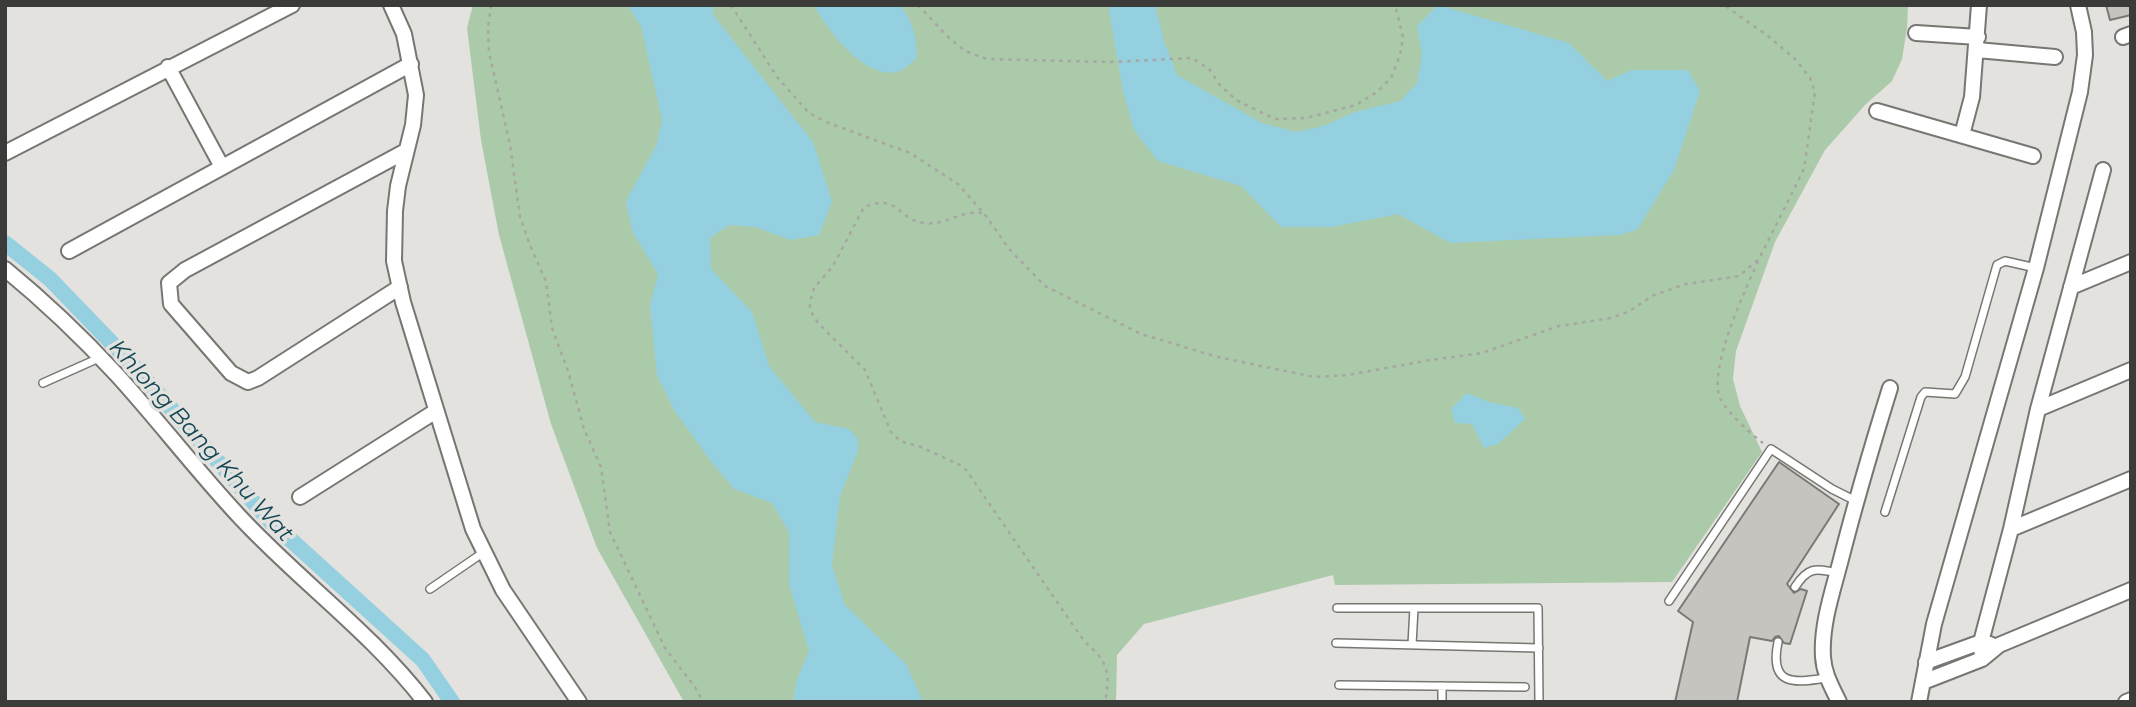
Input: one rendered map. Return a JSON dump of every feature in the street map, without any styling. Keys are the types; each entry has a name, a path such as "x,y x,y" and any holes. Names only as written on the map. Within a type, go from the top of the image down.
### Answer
{"street":[{"path":"5,153 292,5"},
{"path":"391,5 404,34 416,95 414,125 406,151 395,211 394,261 400,287 473,529 503,590 579,702"},
{"path":"1962,135 1972,97 1979,5"},
{"path":"1919,702 1938,611 2036,268 2081,81 2085,55 2084,32 2078,5"},
{"path":"1916,33 2054,57"},
{"path":"69,251 411,64"},
{"path":"168,67 222,167"},
{"path":"1877,111 2034,156"},
{"path":"400,287 248,382 231,373 171,304 169,292 169,283 184,270 406,151"},
{"path":"1982,659 1981,642 2011,529 2038,409 2103,170"},
{"path":"2071,287 2131,261"},
{"path":"5,269 116,373 237,515 286,565 379,648 425,702"},
{"path":"2038,409 2131,370"},
{"path":"1839,702 1827,678 1823,638 1856,500 1890,388"},
{"path":"300,497 436,411"},
{"path":"2011,529 2131,480"},
{"path":"1923,682 1982,659 1998,645 2131,590"},
{"path":"1926,662 1981,642 1998,645"}],"lane":[{"path":"1885,512 1921,397 1926,392 1955,394 1965,377 1997,265 2005,261 2036,268"},
{"path":"43,383 99,358"},
{"path":"1669,601 1771,449 1832,489 1856,500"},
{"path":"430,589 484,552"},
{"path":"1795,587 1804,575 1812,570 1822,569 1837,573"},
{"path":"1337,608 1538,608 1539,702"},
{"path":"1412,645 1414,608"},
{"path":"1778,642 1774,660 1777,671 1784,678 1794,681 1827,678"},
{"path":"1336,643 1539,648"},
{"path":"1339,685 1525,687"},
{"path":"1442,686 1442,702"}],"path":[{"path":"491,5 489,52 510,145 520,217 546,281 552,328 568,371 584,429 601,467 610,532 665,648 703,702"},
{"path":"731,5 777,76 809,113 826,122 910,153 958,184 1009,249 1045,286 1141,334 1218,356 1314,377 1482,353 1559,326 1611,318 1628,312 1654,295 1686,284 1739,276 1759,259"},
{"path":"918,5 965,51 987,59 1110,62 1192,58 1209,69 1220,85 1236,100 1275,119 1306,118 1356,105 1377,92 1391,78 1400,55 1403,37 1395,5"},
{"path":"1724,5 1796,60 1810,78 1815,92 1804,169 1734,315 1720,366 1718,391 1721,401 1771,449"},
{"path":"982,213 970,211 938,223 927,224 914,220 891,204 877,202 864,207 833,266 814,288 810,310 818,323 865,370 891,432 900,441 964,467 1083,641 1098,654 1106,667 1108,685 1105,702"}],"green space":[{"path":"473,5 1908,5 1902,59 1892,81 1865,105 1825,150 1775,242 1736,351 1733,379 1740,406 1762,452 1672,582 1335,585 1333,575 1144,624 1117,655 1116,702 684,702 597,548 551,424 499,235 481,140 467,28"}],"water":[{"path":"627,5 712,5 714,16 813,142 832,201 819,235 791,240 755,227 729,225 710,238 711,269 752,312 769,366 815,422 849,429 858,439 858,451 840,496 832,565 845,605 906,664 923,702 793,702 797,680 809,651 789,584 789,532 772,503 734,489 674,410 657,375 650,306 658,274 632,231 626,201 657,144 662,120 641,26"},
{"path":"814,5 899,5 913,30 917,58 900,71 887,73 874,69 838,40"},
{"path":"1108,5 1155,5 1164,41 1177,75 1262,123 1296,132 1323,126 1355,112 1400,101 1417,83 1422,55 1417,26 1438,5 1569,43 1607,81 1632,70 1688,70 1700,91 1674,170 1637,230 1619,235 1450,243 1398,214 1332,227 1281,227 1241,186 1158,161 1134,130 1123,91"},
{"path":"1467,393 1489,402 1518,408 1525,419 1498,444 1484,448 1472,424 1455,423 1451,409"}],"building":[{"path":"2106,5 2131,5 2131,15 2110,20"},
{"path":"1779,462 1839,504 1787,584 1794,593 1801,589 1807,591 1790,644 1784,643 1779,636 1772,641 1750,637 1737,702 1675,702 1693,622 1678,611"}],"waterway":[{"name":"Khlong Bang Khu Wat","path":"5,243 50,279 132,364 271,522 423,660 452,702"}]}
